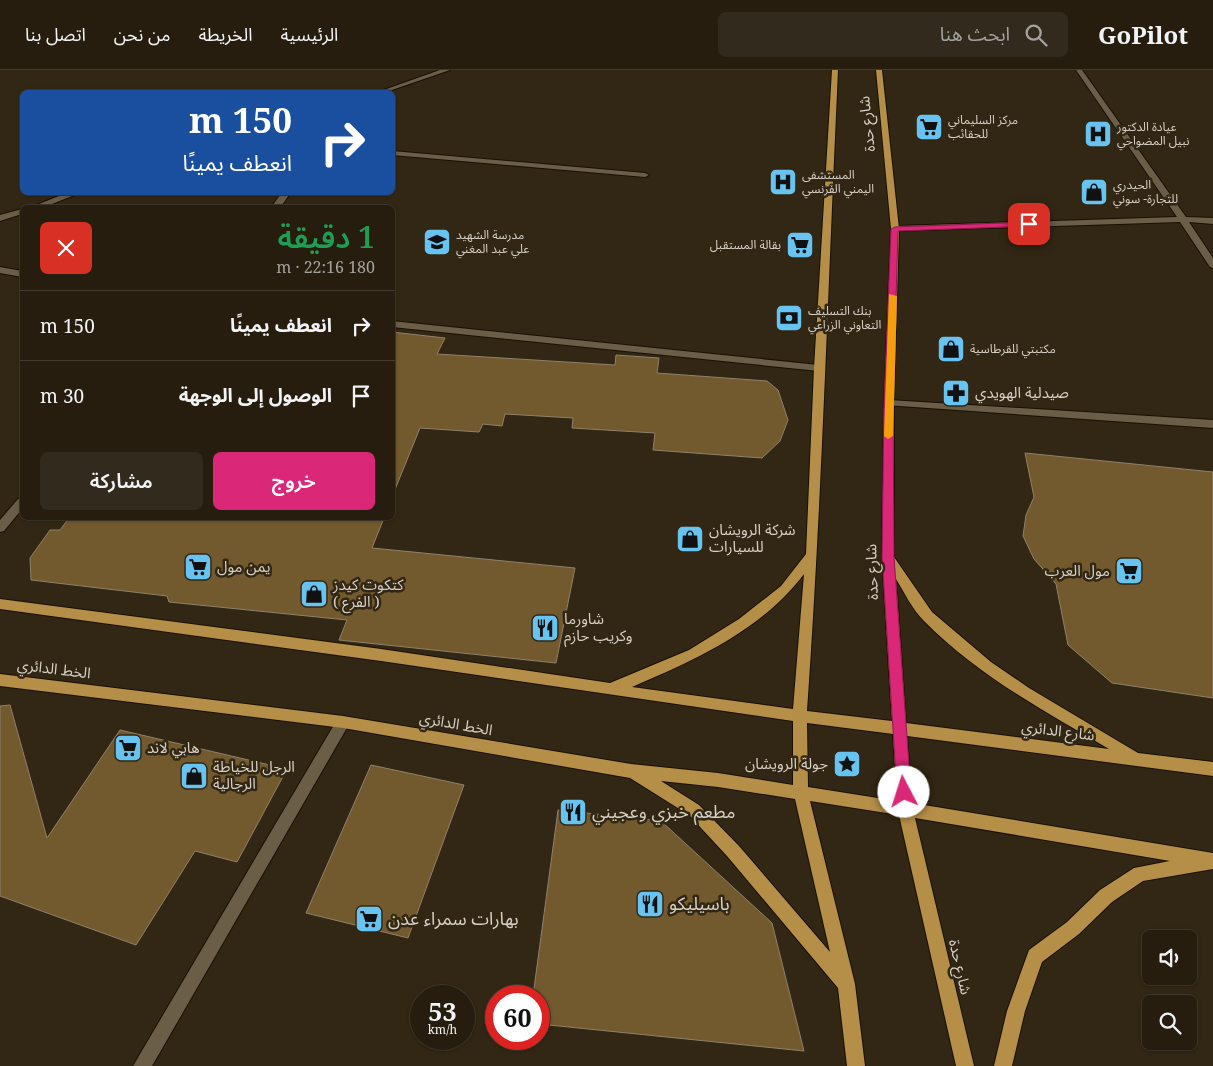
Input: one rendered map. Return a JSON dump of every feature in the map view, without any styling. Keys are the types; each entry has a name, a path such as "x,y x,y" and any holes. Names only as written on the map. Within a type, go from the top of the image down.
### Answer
{"main road":[{"name":"شارع حدة","path":"835,70 819,368 812,555 800,714 801,794 846,984 856,1066"},
{"name":"شارع حدة","path":"879,70 895,229 889,402 888,557 898,728 905,809 965,1066"},
{"path":"611,689 694,654 744,623 786,589 812,555"},
{"path":"888,557 927,616 986,666 1024,692 1139,759"},
{"path":"0,604 898,728"},
{"name":"الخط الدائري","path":"0,680 343,722 632,771 718,780 905,809"},
{"name":"شارع الدائري","path":"898,728 1213,769"},
{"path":"632,771 694,810 739,858 846,984"},
{"path":"905,809 1213,862"},
{"path":"1003,1066 1016,1011 1035,956 1072,928 1106,896 1140,874 1213,862"}],"street":[{"path":"387,90 447,70"},
{"path":"1079,70 1184,219 1213,265"},
{"path":"395,153 645,175"},
{"path":"41,205 70,195"},
{"path":"276,205 285,195"},
{"path":"0,218 20,212"},
{"path":"895,229 1184,219 1213,222"},
{"path":"0,270 20,274"},
{"path":"395,324 819,368"},
{"path":"889,402 1213,424"},
{"path":"0,528 20,504"},
{"path":"142,1066 343,722"}],"building":[{"path":"395,332 445,338 437,354 615,365 616,355 659,358 657,373 767,381 778,390 788,420 780,441 762,458 653,450 655,433 572,428 573,418 505,414 502,426 483,424 479,432 420,428 395,490"},
{"name":"مول العرب","path":"1025,453 1213,472 1213,698 1112,683 1068,645 1056,584 1034,559 1023,536 1026,515 1034,497"},
{"path":"68,520 383,520 372,548 575,568 556,663 339,640 347,620 169,602 167,596 31,580 30,558 50,530 60,530"},
{"path":"10,705 47,838 120,730 287,769 237,862 195,851 136,945 0,896 0,706"},
{"path":"371,765 464,785 408,938 306,913"},
{"path":"558,810 661,821 772,923 804,1051 550,1025 550,985 534,985"}],"slow traffic":[{"path":"888,436 892,296"}],"place":[{"name":"مركز السليماني للحقائب","path":"929,127"},
{"name":"عيادة الدكتور نبيل المضواحي","path":"1098,134"},
{"name":"المستشفى اليمني الفرنسي","path":"783,182"},
{"name":"الحيدري للتجارة- سوني","path":"1094,192"},
{"name":"مدرسة الشهيد علي عبد المغني","path":"437,242"},
{"name":"بقالة المستقبل","path":"800,245"},
{"name":"بنك التسليف التعاوني الزراعي","path":"789,318"},
{"name":"مكتبتي للقرطاسية","path":"951,349"},
{"name":"صيدلية الهويدي","path":"956,393"},
{"name":"شركة الرويشان للسيارات","path":"690,539"},
{"name":"يمن مول","path":"198,567"},
{"name":"مول العرب","path":"1129,571"},
{"name":"كتكوت كيدز ( الفرع )","path":"314,594"},
{"name":"شاورما وكريب حازم","path":"545,628"},
{"name":"هابي لاند","path":"128,748"},
{"name":"جولة الرويشان","path":"847,764"},
{"name":"الرجل للخياطة الرجالية","path":"194,776"},
{"name":"مطعم خبزي وعجيني","path":"573,812"},
{"name":"باسيليكو","path":"650,904"},
{"name":"بهارات سمراء عدن","path":"369,919"}],"route":[{"path":"904,792 898,728 888,557 889,402 895,229 1029,224"}]}
